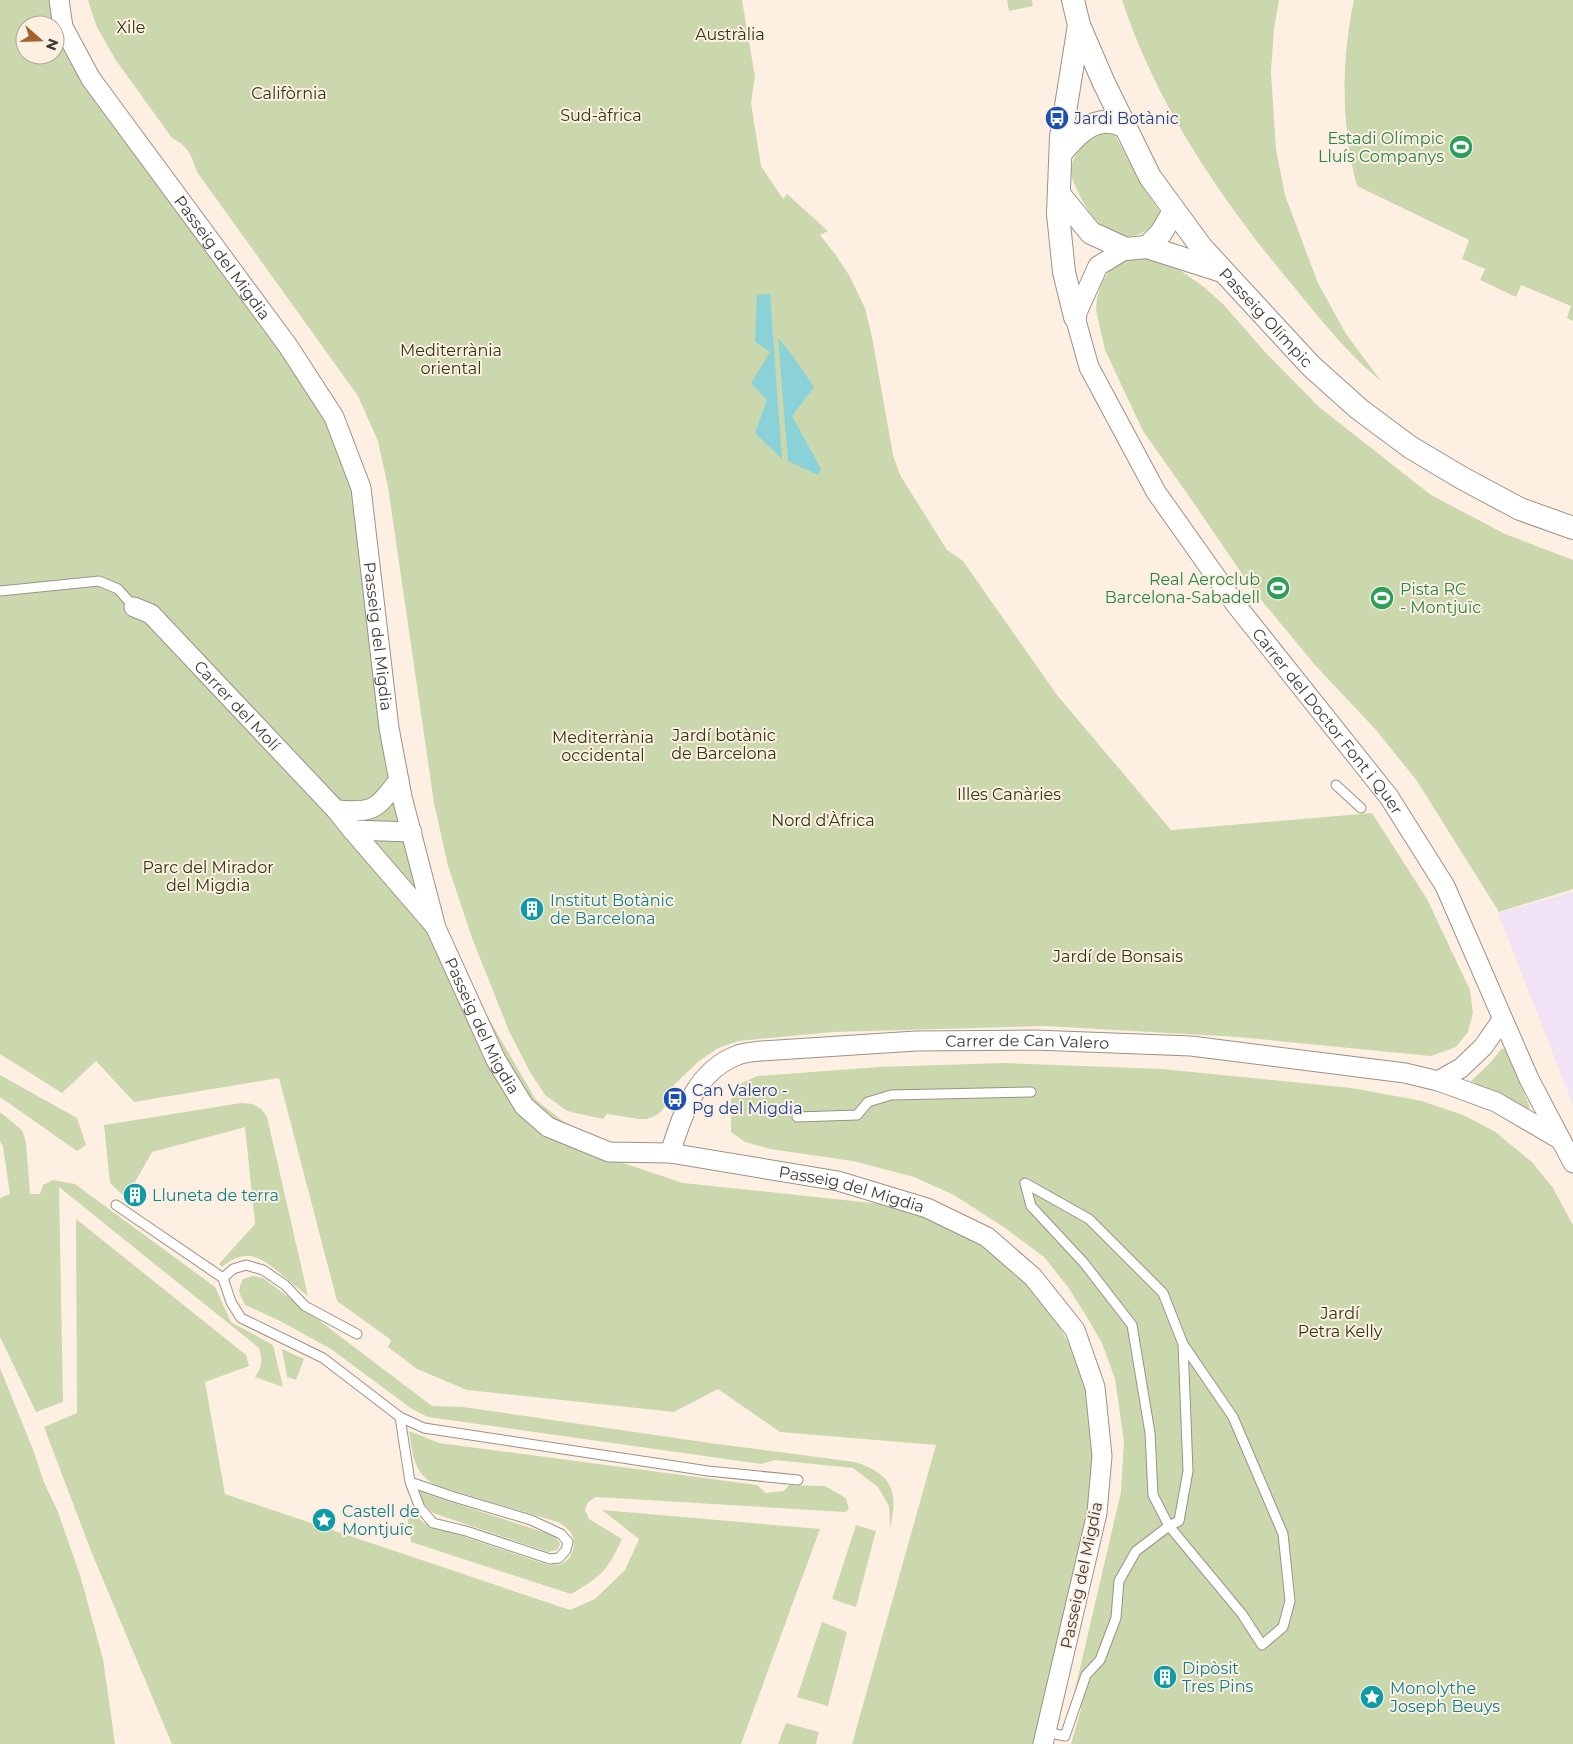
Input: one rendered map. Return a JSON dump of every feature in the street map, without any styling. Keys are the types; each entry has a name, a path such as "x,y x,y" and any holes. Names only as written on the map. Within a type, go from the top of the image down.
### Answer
{"street":[{"name":"Passeig del Migdia","path":"59,0 63,27 91,78 288,346 334,417 360,488 389,728 399,780 436,928 496,1060 524,1106 548,1127 609,1152 670,1153 838,1181 927,1208 987,1238 1033,1277 1075,1330 1096,1387 1102,1456 1097,1513 1045,1738"},
{"name":"Passeig Olímpic","path":"1073,0 1079,25 1150,177 1202,248 1311,366 1359,409 1410,447 1520,510 1573,528"},
{"path":"1075,317 1064,272 1058,214 1061,137 1079,25"},
{"path":"1061,153 1074,138 1089,126 1109,121 1125,126"},
{"path":"1059,194 1091,232 1136,248 1222,271"},
{"path":"1075,317 1098,266 1136,248 1161,233 1174,211"},
{"name":"Carrer del Doctor Font i Quer","path":"1075,317 1089,367 1156,492 1236,605 1389,797 1445,886 1529,1079 1573,1163"},
{"name":"Carrer del Molí","path":"134,608 151,614 344,820 436,928"},
{"path":"344,820 373,808 383,801 399,780"},
{"path":"344,820 412,832"},
{"path":"1438,1081 1461,1068 1483,1047 1502,1020"},
{"name":"Carrer de Can Valero","path":"670,1153 692,1094 719,1064 739,1054 925,1041 1034,1040 1191,1046 1405,1073 1438,1081 1496,1102 1561,1140"}],"lane":[{"path":"0,591 99,581 118,589 134,608"},
{"path":"1336,785 1361,808"},
{"path":"797,1117 857,1115 868,1102 891,1095 1031,1092"},
{"path":"1025,1183 1089,1219 1163,1293 1183,1344 1233,1418 1283,1534 1290,1601 1283,1627 1262,1645 1242,1614 1169,1526 1153,1495 1150,1433 1132,1325 1084,1263 1031,1206 1025,1183"},
{"path":"116,1205 223,1278 231,1302 241,1318 323,1358 400,1416 424,1428 708,1471 798,1480"},
{"path":"223,1278 233,1269 246,1265 263,1270 285,1285 305,1306 357,1334"},
{"path":"1045,1738 1065,1736 1086,1675 1100,1660 1116,1618 1119,1582 1136,1551 1169,1526 1179,1521 1188,1471 1183,1344"},
{"path":"400,1416 410,1482 420,1508 433,1523 466,1531 550,1560 559,1558 566,1550 568,1542 561,1534 531,1520 410,1482"}],"shaded area":[{"path":"1573,892 1573,1105 1498,913"}],"green space":[{"name":"Parc del Mirador del Migdia","path":"0,0 59,0 61,15 15,15 15,65 65,65 65,30 288,346 361,488 389,728 436,928 536,1100 611,1159 683,1183 906,1208 943,1224 980,1244 1015,1272 1045,1302 1068,1342 1084,1382 1096,1455 1087,1520 1034,1744 852,1744 936,1445 780,1432 718,1389 674,1412 467,1390 417,1369 388,1347 391,1340 337,1301 279,1078 134,1102 96,1061 62,1093 0,1054"},
{"name":"Jardí botànic de Barcelona","path":"88,0 742,0 755,77 751,103 761,166 783,199 787,194 828,231 820,235 849,275 865,308 893,455 900,475 947,550 963,561 1057,695 1171,830 1372,813 1427,899 1470,990 1473,1013 1468,1032 1456,1047 1431,1056 1238,1037 1045,1026 833,1032 739,1041 718,1048 698,1062 674,1085 662,1111 647,1119 607,1114 603,1119 567,1111 545,1095 530,1072 509,1031 472,938 448,866 434,803 388,487 378,441 358,396 197,172 189,152 172,138 115,59 96,25"},
{"path":"1007,0 1032,0 1033,6 1009,11"},
{"path":"1122,0 1279,0 1274,29 1271,72 1276,150 1285,195 1318,283 1346,334 1381,381 1349,352 1275,264 1248,230 1198,158 1155,81 1137,41"},
{"name":"Estadi Olímpic Lluís Companys","path":"1354,0 1573,0 1573,321 1567,318 1571,306 1521,285 1516,297 1480,280 1485,269 1462,259 1469,240 1357,186 1348,140 1345,93 1347,46"},
{"path":"1114,133 1141,184 1161,214 1151,227 1140,234 1129,237 1107,230 1097,221 1081,198 1071,173 1075,157 1086,142 1095,136"},
{"path":"1130,258 1157,260 1174,266 1204,287 1224,305 1265,352 1319,407 1431,495 1505,534 1573,560 1573,889 1499,912 1417,781 1376,730 1315,665 1253,590 1143,431 1105,350 1096,310 1097,298 1101,284 1109,271 1119,263"},
{"path":"1502,1048 1505,1050 1530,1107 1528,1111 1471,1081 1491,1062"},
{"name":"Jardí Petra Kelly","path":"1004,1063 1162,1069 1352,1088 1422,1101 1463,1115 1494,1131 1532,1162 1553,1188 1573,1225 1573,1744 1071,1744 1081,1709 1074,1694 1121,1492 1124,1441 1115,1379 1102,1343 1068,1287 1044,1257 1005,1228 954,1195 914,1177 853,1161 770,1149 745,1142 731,1132 731,1100 740,1084 757,1076 879,1067"},
{"path":"0,1075 77,1118 86,1145 77,1151 0,1097"},
{"path":"241,1103 256,1106 267,1117 308,1296 259,1259 246,1256 231,1261 222,1267 219,1264 255,1224 245,1127 152,1152 126,1198 110,1183 104,1125"},
{"path":"0,1112 22,1130 26,1142 30,1194 40,1194 43,1185 53,1180 75,1184 215,1287 231,1322 273,1345 283,1387 255,1377 261,1363 259,1348 59,1187 63,1402 36,1412 0,1337 0,1198 10,1194 3,1147 0,1141"},
{"path":"76,1219 246,1355 249,1366 205,1382 225,1494 570,1610 595,1599 625,1570 639,1539 602,1510 820,1529 741,1744 172,1744 91,1551 44,1427 77,1413"},
{"path":"253,1276 263,1278 432,1406 463,1407 855,1462 877,1472 885,1478 890,1486 894,1504 890,1528 889,1506 878,1487 853,1468 775,1460 761,1464 428,1417 412,1409 331,1349 280,1321 245,1305 239,1292 240,1286 243,1279"},
{"path":"282,1349 304,1359 296,1380 287,1377"},
{"path":"0,1368 34,1452 43,1480 58,1512 80,1575 103,1659 115,1744 0,1744"},
{"path":"409,1431 439,1443 757,1485 766,1493 784,1491 789,1485 825,1486 846,1498 849,1509 845,1512 596,1497 588,1502 585,1510 589,1519 622,1539 608,1566 590,1583 571,1594 411,1542 405,1502 424,1523 548,1565 565,1562 571,1555 574,1546 571,1533 558,1522 437,1486 429,1481 416,1463"},
{"path":"416,1487 427,1494 555,1536 560,1544 557,1550 548,1552 433,1513 420,1500"},
{"path":"856,1525 876,1531 856,1607 832,1599"},
{"path":"822,1622 847,1632 828,1706 797,1697"},
{"path":"786,1723 819,1732 816,1744 778,1744"}],"water":[{"path":"770,294 782,459 755,433 767,400 751,383 770,352 755,342 757,295"},
{"path":"778,338 814,387 792,416 821,469 818,475 788,461"}],"place":[{"name":"Jardi Botànic","path":"1057,118"},
{"name":"Estadi Olímpic Lluís Companys","path":"1461,147"},
{"name":"Real Aeroclub Barcelona-Sabadell","path":"1278,588"},
{"name":"Pista RC - Montjuïc","path":"1382,598"},
{"name":"Institut Botànic de Barcelona","path":"532,909"},
{"name":"Can Valero - Pg del Migdia","path":"675,1099"},
{"name":"Lluneta de terra","path":"135,1195"},
{"name":"Castell de Montjuïc","path":"324,1520"},
{"name":"Dipòsit Tres Pins","path":"1165,1677"},
{"name":"Monolythe Joseph Beuys","path":"1372,1697"}],"park label":[{"name":"Xile","path":"131,27"},
{"name":"Austràlia","path":"730,34"},
{"name":"Califòrnia","path":"289,93"},
{"name":"Sud-àfrica","path":"601,115"},
{"name":"Mediterrània oriental","path":"451,359"},
{"name":"Mediterrània occidental","path":"603,746"},
{"name":"Illes Canàries","path":"1009,794"},
{"name":"Nord d'Àfrica","path":"823,820"},
{"name":"Jardí de Bonsais","path":"1118,956"}]}
